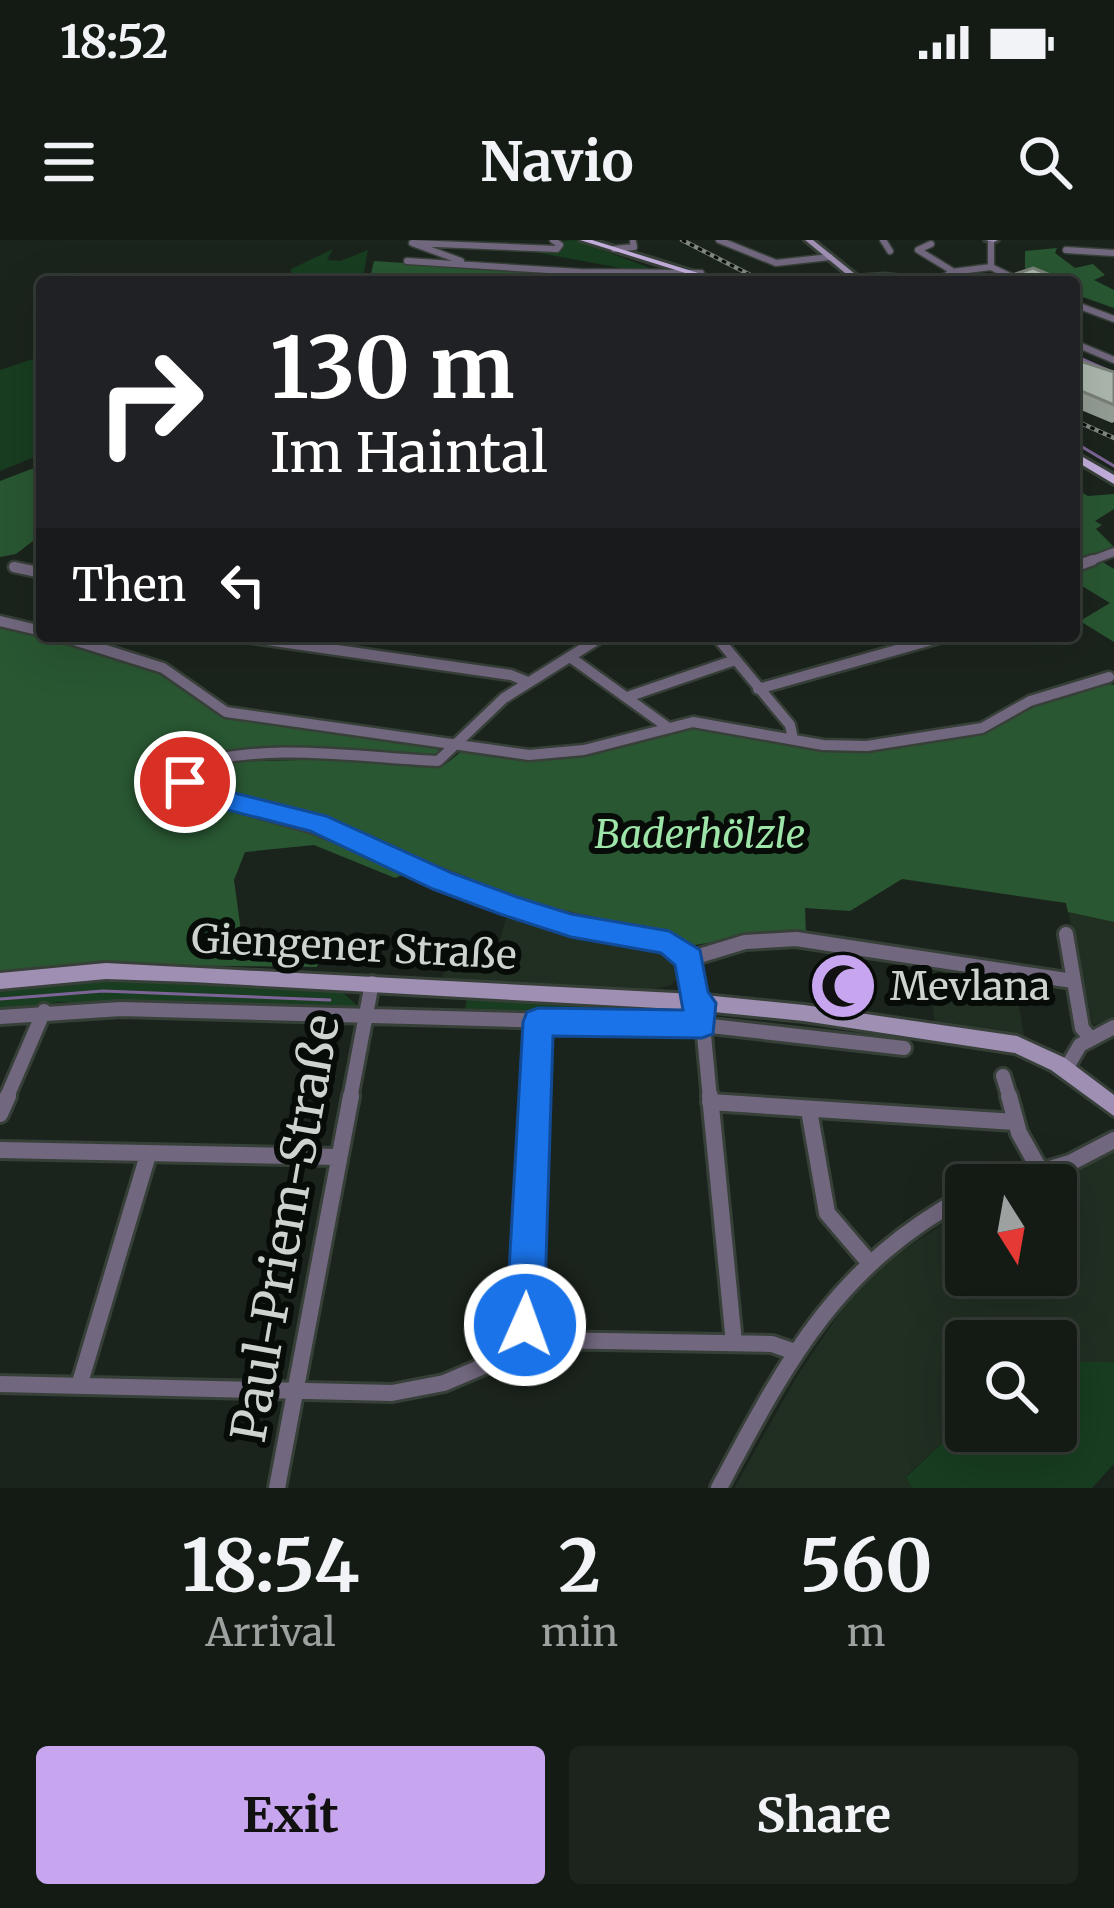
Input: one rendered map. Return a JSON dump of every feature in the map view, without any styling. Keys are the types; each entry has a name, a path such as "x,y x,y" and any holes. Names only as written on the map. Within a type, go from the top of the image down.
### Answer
{"main road":[{"path":"584,240 706,276"},
{"path":"808,240 853,276"},
{"path":"1080,459 1114,480"},
{"name":"Giengener Straße","path":"0,981 135,971 372,983 699,1010 1009,1043 1066,1069 1114,1107"}],"street":[{"path":"467,265 412,243 468,242 544,250 560,245 553,240"},
{"path":"719,240 771,262 830,257"},
{"path":"883,240 890,251"},
{"path":"991,267 992,240"},
{"path":"618,248 634,248 632,241"},
{"path":"931,244 918,250 946,276"},
{"path":"1066,250 1114,254"},
{"path":"796,254 805,260"},
{"path":"407,261 698,273"},
{"path":"951,276 991,267 1010,276"},
{"path":"1080,306 1114,319"},
{"path":"1080,347 1114,360"},
{"path":"1080,565 1114,552"},
{"path":"14,567 36,571"},
{"path":"0,621 36,630"},
{"path":"85,642 170,671 210,705 226,712 516,754 557,754 666,726 717,723 856,747 976,730 1030,700 1108,676"},
{"path":"114,649 121,642"},
{"path":"281,642 511,675 528,682"},
{"path":"594,642 498,704 446,757 428,763 318,755 212,759 189,770 185,785 194,792 303,818 442,881 556,922 669,943 689,959 710,1102 734,1343"},
{"path":"720,642 792,729 793,739"},
{"path":"758,689 925,642"},
{"path":"570,657 631,696 666,726"},
{"path":"631,696 732,661"},
{"path":"1066,934 1082,1028 1090,1037"},
{"path":"689,959 745,942 796,938 1073,981"},
{"name":"Paul-Priem-Straße","path":"277,1488 372,983"},
{"path":"0,1017 44,1011 538,1022 699,1010 904,1048"},
{"path":"0,1114 44,1011"},
{"path":"528,1345 525,1325 538,1022"},
{"path":"1066,1069 1090,1037 1114,1027"},
{"path":"1003,1076 1015,1122 1037,1164"},
{"path":"710,1102 1015,1122"},
{"path":"809,1110 827,1213 868,1261"},
{"path":"1064,1164 1114,1140"},
{"path":"0,1150 337,1157"},
{"path":"79,1386 148,1155"},
{"path":"719,1488 776,1390 792,1351 868,1261 916,1223 945,1207"},
{"path":"0,1384 296,1393 408,1391 460,1378 528,1345 553,1340 772,1344 792,1351"}],"shaded area":[{"path":"508,910 583,934 661,947 678,962 680,975 671,985 646,991 443,978 448,942 499,944"},
{"path":"1068,912 1114,922 1114,1018 1093,1025"},
{"path":"928,962 1014,976 1025,1041 935,1025"},
{"path":"1114,1153 1114,1362 1077,1362 1077,1320 945,1320 945,1440 906,1476 912,1488 734,1488 797,1376 853,1293 891,1258 945,1223 945,1296 1077,1296 1077,1168"}],"green space":[{"path":"575,240 653,269 626,269 534,252 558,250 562,241"},
{"path":"1057,248 1055,253 1075,268 1093,264 1105,275 1094,280 1114,290 1114,308 1080,296 1080,276 1038,276 1025,268 1025,251"},
{"path":"333,249 327,260 340,261 368,250 363,276 291,276 291,269"},
{"path":"374,261 603,276 370,276"},
{"path":"36,358 36,456 0,471 0,370"},
{"path":"36,467 36,539 16,554 0,557 0,481"},
{"path":"1080,491 1088,496 1114,494 1114,509 1095,521 1102,525 1096,529 1114,547 1080,561"},
{"path":"1101,561 1114,569 1114,642 1080,621 1110,603 1080,585 1080,570"},
{"path":"0,625 36,633 36,642 73,642 149,664 229,717 436,746 440,754 431,758 327,751 231,752 195,760 176,774 181,797 297,827 407,873 395,878 314,845 245,852 234,880 244,953 283,944 287,959 307,954 318,961 317,967 140,965 0,976"},
{"name":"Baderhölzle","path":"1103,683 1114,685 1114,922 1068,912 1066,903 902,879 850,911 805,908 806,935 750,936 689,946 552,915 438,874 323,819 210,790 204,779 224,762 339,759 430,766 446,764 463,750 526,758 684,725 821,748 963,735 1019,709"},
{"path":"101,978 341,991 357,1005 350,1011 59,1002 0,1011 0,987"},
{"path":"467,998 688,1012 692,1020 685,1015 471,1010 464,1015"},
{"path":"1077,1362 1114,1362 1114,1464 1092,1488 912,1488 906,1477 945,1441 945,1452 1077,1452"}],"building":[{"path":"1033,268 1053,276 1026,276 1018,273"},
{"path":"1080,361 1114,372 1114,405 1080,391"}],"waterway":[{"path":"1080,358 1114,373"},
{"path":"1080,446 1114,466"},
{"path":"0,999 103,991 330,1000"}],"railway":[{"path":"682,240 752,276"},
{"path":"1080,423 1114,438"}],"place":[{"name":"Mevlana","path":"843,986"}],"route":[{"path":"185,782 194,792 294,814 442,881 510,906 571,926 669,943 689,959 702,1024 538,1022 525,1325"}]}
